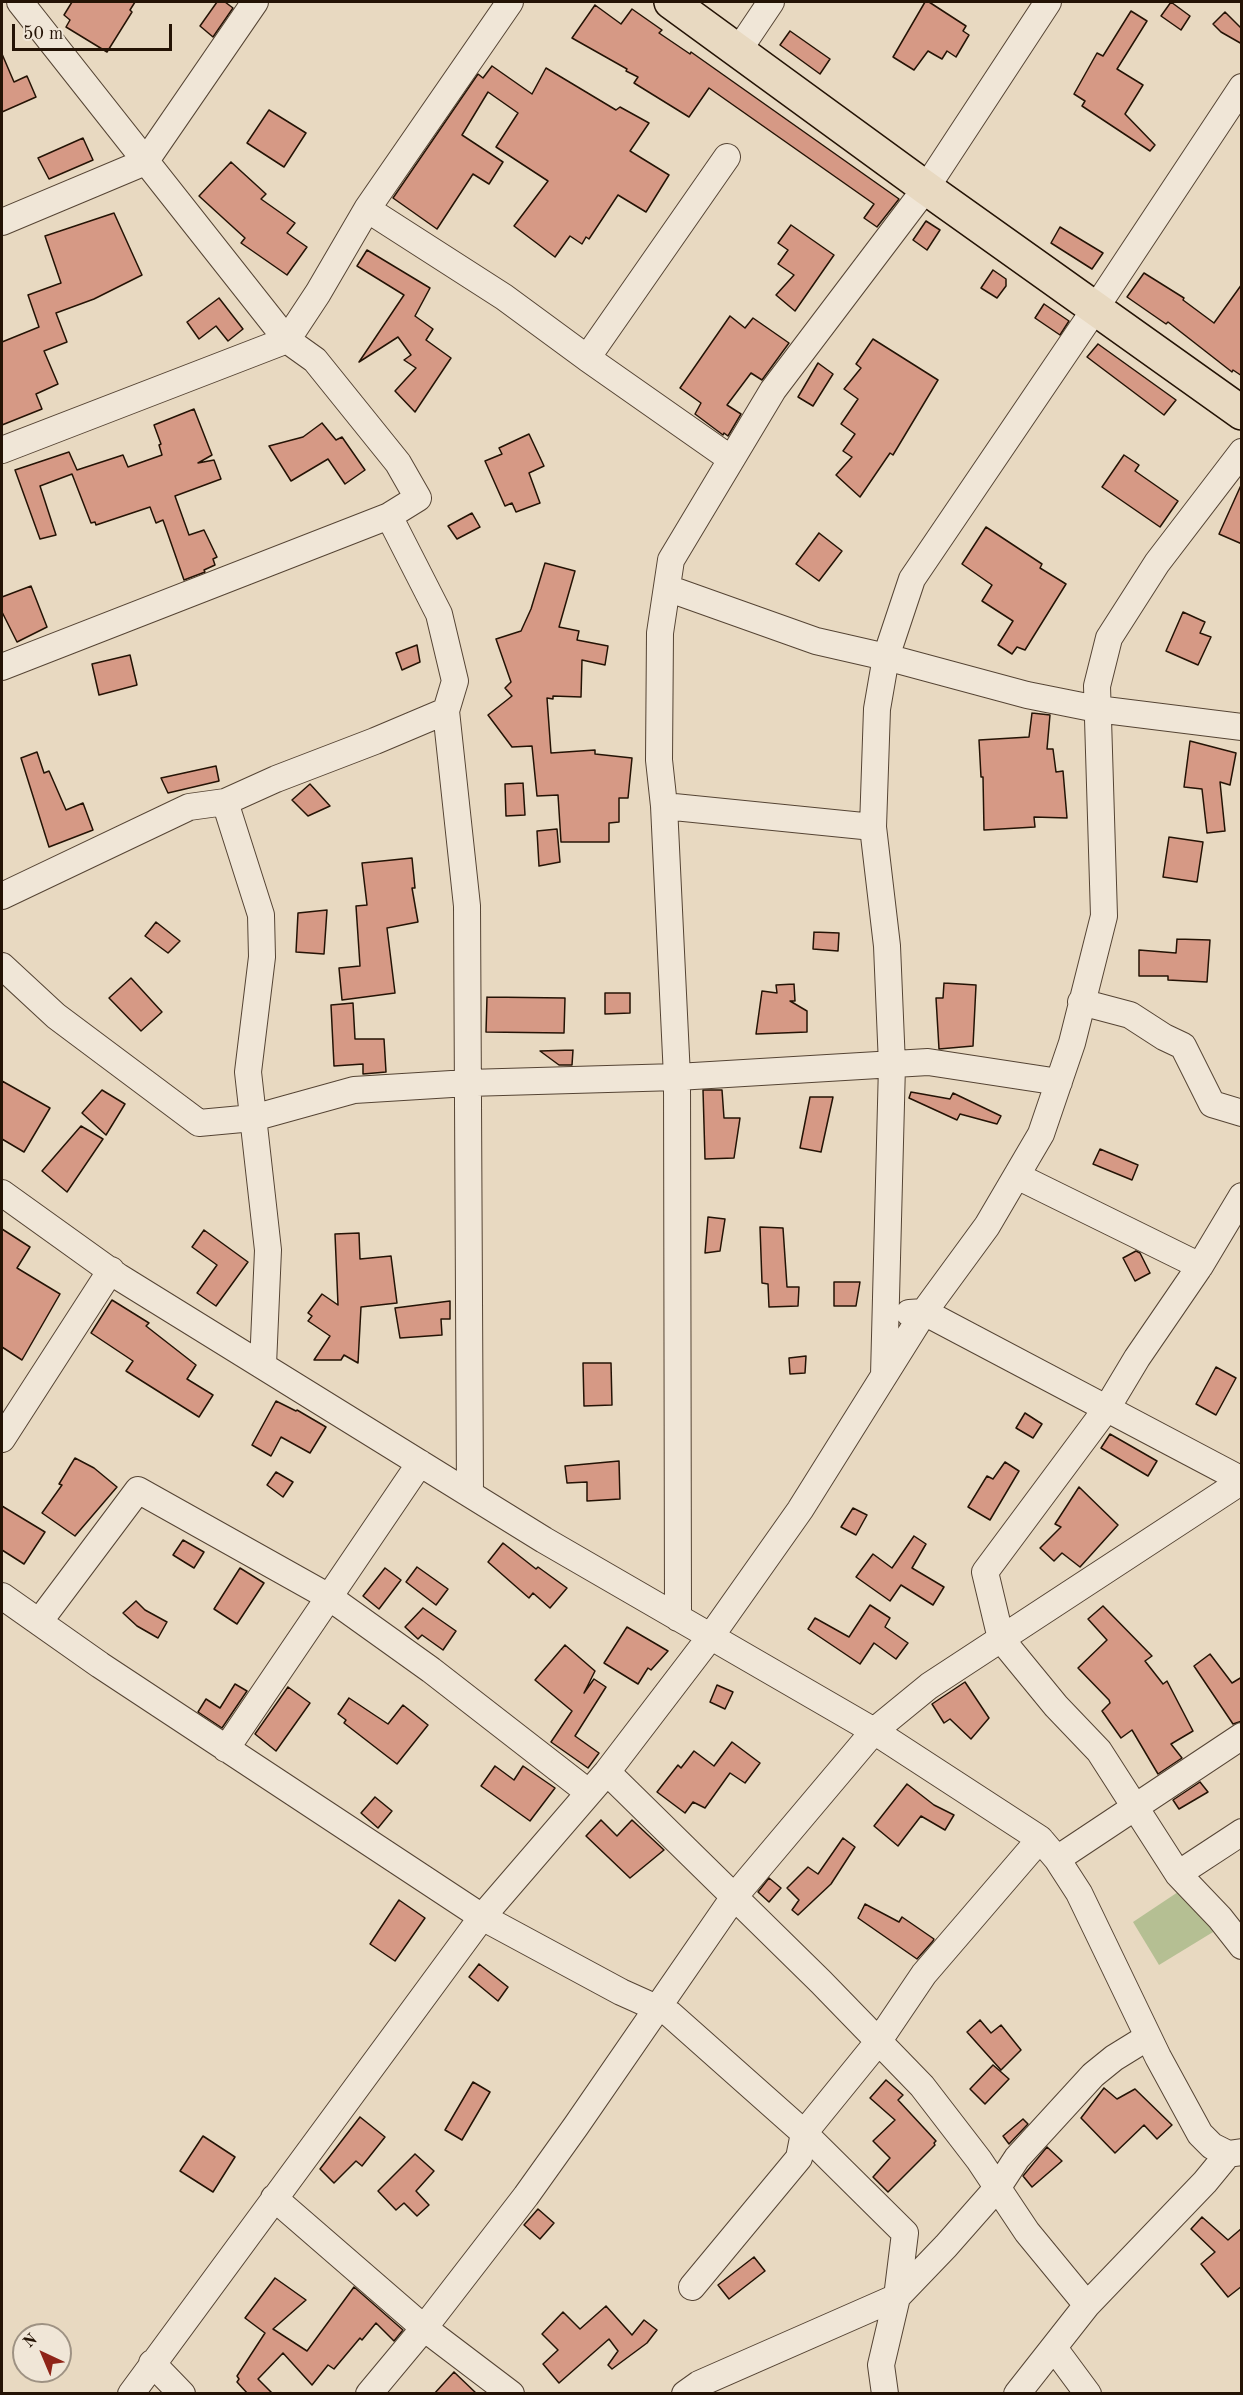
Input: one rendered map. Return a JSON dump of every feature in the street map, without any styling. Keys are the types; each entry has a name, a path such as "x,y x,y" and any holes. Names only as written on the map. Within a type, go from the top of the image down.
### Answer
{"main road":[{"path":"672,2 926,188 1242,413"}],"street":[{"path":"2,668 389,516 418,498 398,463 315,360 287,340 20,2"},
{"path":"2,222 146,162 255,2"},
{"path":"2,450 287,340 318,293 367,209 510,2"},
{"path":"738,51 771,2"},
{"path":"678,1618 677,1077 664,806 659,760 660,633 671,560 773,390 926,188 1048,2"},
{"path":"884,1376 892,1065 887,946 873,826 877,709 886,657 912,579 1242,87"},
{"path":"587,358 727,157"},
{"path":"367,209 504,297 731,459"},
{"path":"131,2394 482,1917 607,1772 711,1636 800,1510 924,1312 987,1226 1017,1176 1041,1134 1059,1082 1072,1043 1104,916 1097,686 1109,638 1157,563 1242,452"},
{"path":"389,516 439,614 455,681 446,711 467,906 470,1494"},
{"path":"667,588 816,641 886,657 1027,695 1098,709 1242,727"},
{"path":"2,896 189,807 225,802 276,779 446,711"},
{"path":"225,802 261,915 262,957 248,1072 268,1250 263,1365"},
{"path":"664,806 873,826"},
{"path":"2,966 56,1016 199,1123 253,1118 354,1090 468,1083 677,1077 928,1062 1059,1082"},
{"path":"1081,1002 1130,1015 1164,1037 1183,1046 1212,1104 1242,1113"},
{"path":"1017,1176 1200,1266"},
{"path":"2,1193 111,1270 544,1540 874,1731 1040,1839 1058,1859 1079,1893 1148,2037 1200,2134 1212,2146 1235,2153 1087,2305 1017,2394"},
{"path":"1242,1196 1200,1266 1137,1358 1107,1408 985,1572 1001,1639 1056,1706 1099,1751 1178,1874 1220,1918 1242,1946"},
{"path":"2,1439 111,1270"},
{"path":"369,2394 424,2328 526,2196 734,1897 874,1731 929,1686 1242,1480 924,1312 884,1316"},
{"path":"226,1749 420,1463"},
{"path":"39,1622 138,1490 329,1597 431,1670 588,1792"},
{"path":"2,1596 226,1749 482,1917 621,1992 670,2014 804,2133 905,2233 897,2297 881,2365 885,2394"},
{"path":"1058,1859 1242,1736"},
{"path":"607,1772 821,1982 922,2086 998,2187 1027,2232 1087,2305"},
{"path":"1178,1874 1242,1832"},
{"path":"692,2287 799,2158 804,2133 878,2042 924,1974 1040,1839"},
{"path":"685,2394 699,2384 897,2297 998,2187 1017,2158 1093,2075 1114,2058 1148,2037"},
{"path":"274,2198 424,2328 479,2367 511,2394"},
{"path":"1054,2348 1088,2394"},
{"path":"152,2363 182,2394"}],"green space":[{"path":"1181,1890 1218,1929 1159,1965 1133,1922"}],"building":[{"path":"72,2 135,2 130,10 132,12 107,52 66,27 70,20 64,15"},
{"path":"217,2 225,2 233,8 213,37 200,26"},
{"path":"925,2 929,2 966,26 963,31 969,35 956,57 947,51 942,59 928,51 914,70 893,57"},
{"path":"1171,2 1190,16 1181,30 1161,16"},
{"path":"595,5 621,24 632,9 662,30 659,33 690,54 691,52 899,199 877,227 864,218 874,204 709,88 689,117 634,83 638,77 626,71 627,69 572,38"},
{"path":"1131,11 1147,21 1117,69 1143,85 1125,114 1155,145 1150,151 1082,106 1085,101 1074,94 1097,53 1103,56"},
{"path":"1225,12 1242,29 1242,44 1221,32 1213,24"},
{"path":"790,31 830,59 820,74 780,45"},
{"path":"2,54 14,82 27,76 36,97 2,112"},
{"path":"492,66 532,94 546,68 616,110 620,107 649,123 630,151 669,175 646,212 618,195 589,239 586,237 582,244 570,236 555,257 514,226 548,181 496,147 518,113 488,92 462,135 503,162 489,184 473,174 437,229 393,198 478,74 483,78"},
{"path":"269,110 306,133 284,167 247,143"},
{"path":"83,138 93,160 49,179 38,158"},
{"path":"231,162 266,194 261,199 295,223 287,233 307,247 287,275 241,243 245,238 199,196"},
{"path":"114,213 142,275 94,299 56,313 67,342 44,351 58,384 36,394 42,409 2,425 2,342 39,327 28,295 61,283 45,236"},
{"path":"926,221 940,230 927,250 913,240"},
{"path":"791,225 834,255 795,311 776,295 794,275 778,264 788,250 778,243"},
{"path":"1060,227 1103,253 1092,269 1051,243"},
{"path":"367,250 430,288 415,316 433,329 426,340 451,358 415,412 395,391 416,368 404,360 411,355 398,337 359,362 404,295 357,266"},
{"path":"993,270 1006,279 1006,286 997,298 981,288"},
{"path":"1144,273 1184,298 1183,300 1214,323 1242,284 1242,376 1233,370 1232,372 1168,322 1166,324 1127,297"},
{"path":"219,298 243,329 228,341 216,326 199,339 187,322"},
{"path":"1044,304 1069,321 1060,335 1035,318"},
{"path":"730,316 745,328 753,318 789,343 762,380 751,373 727,405 741,414 728,436 724,433 723,435 695,414 701,403 680,388"},
{"path":"873,339 938,380 893,455 890,453 860,497 836,475 852,457 843,451 855,434 841,424 858,399 844,389 861,368 856,364"},
{"path":"1098,344 1176,400 1164,415 1087,357"},
{"path":"818,363 833,374 813,406 798,397"},
{"path":"194,409 212,455 198,463 214,460 221,479 175,496 189,535 204,530 217,557 213,559 215,565 204,570 205,572 184,580 163,520 156,523 150,507 96,525 95,522 91,523 72,474 40,486 56,535 40,539 15,470 69,452 77,470 123,455 128,467 162,455 159,445 161,444 154,425"},
{"path":"322,423 336,440 342,437 365,470 345,484 328,459 291,481 269,446 303,437"},
{"path":"529,434 544,466 529,473 540,503 516,512 512,503 505,506 485,461 502,454 499,448"},
{"path":"1124,455 1139,465 1135,471 1178,501 1160,527 1102,487"},
{"path":"1242,483 1242,544 1219,534"},
{"path":"472,513 480,527 457,539 448,526"},
{"path":"986,527 1042,564 1040,568 1066,584 1025,650 1017,647 1012,654 998,645 1013,621 982,601 992,585 962,564"},
{"path":"819,533 842,551 819,581 796,564"},
{"path":"545,563 575,571 559,627 579,631 577,640 608,646 605,665 582,660 581,697 553,696 553,699 547,698 551,753 595,750 595,754 632,758 628,798 619,798 619,822 609,823 609,842 561,842 558,795 537,796 532,746 512,747 488,715 512,696 505,688 511,682 496,639 521,631 531,609"},
{"path":"31,586 47,627 17,642 2,612 2,597"},
{"path":"1183,612 1205,622 1200,633 1211,637 1198,665 1166,651"},
{"path":"417,645 420,662 402,670 396,653"},
{"path":"130,655 137,685 99,695 92,664"},
{"path":"1032,713 1050,715 1047,749 1053,749 1056,772 1063,771 1067,818 1034,817 1035,827 984,830 983,777 981,777 979,740 1029,737"},
{"path":"1190,741 1236,753 1230,785 1220,782 1225,831 1207,833 1202,789 1184,787"},
{"path":"37,752 44,773 49,771 66,810 83,803 93,830 49,847 21,758"},
{"path":"216,766 219,781 168,793 161,778"},
{"path":"523,783 525,815 506,816 505,784"},
{"path":"310,784 330,806 308,816 292,800"},
{"path":"557,829 560,862 539,866 537,831"},
{"path":"1169,837 1203,842 1197,882 1163,877"},
{"path":"412,858 415,888 412,888 418,922 387,928 395,993 342,1000 339,968 360,966 356,906 367,905 362,863"},
{"path":"327,910 324,954 296,952 298,913"},
{"path":"156,922 180,941 168,953 145,936"},
{"path":"814,932 839,933 838,951 813,949"},
{"path":"1177,939 1210,940 1207,982 1168,980 1168,976 1139,976 1139,950 1176,953"},
{"path":"131,978 162,1012 141,1031 109,998"},
{"path":"944,983 976,985 973,1046 939,1049 936,998 943,998"},
{"path":"794,984 795,1001 790,1001 807,1011 807,1032 756,1034 762,991 777,993 776,985"},
{"path":"605,993 630,993 630,1013 605,1014"},
{"path":"487,997 565,998 564,1033 486,1032"},
{"path":"353,1003 355,1039 384,1039 386,1072 363,1074 363,1064 334,1066 331,1005"},
{"path":"573,1050 572,1065 559,1065 540,1051"},
{"path":"2,1081 50,1108 24,1152 2,1139"},
{"path":"102,1090 125,1104 106,1135 82,1113"},
{"path":"703,1090 722,1090 724,1118 740,1118 734,1158 705,1159"},
{"path":"911,1092 950,1099 953,1093 1001,1116 997,1124 960,1114 957,1120 909,1098"},
{"path":"810,1097 833,1097 821,1152 800,1148"},
{"path":"81,1126 103,1139 67,1192 42,1171"},
{"path":"1100,1149 1138,1165 1132,1180 1093,1164"},
{"path":"708,1217 725,1219 720,1251 705,1253"},
{"path":"760,1227 783,1228 787,1287 799,1287 798,1306 769,1307 768,1284 762,1283"},
{"path":"2,1229 30,1247 17,1268 60,1294 22,1360 2,1347"},
{"path":"204,1230 248,1262 216,1306 197,1293 217,1265 192,1247"},
{"path":"359,1233 360,1259 391,1256 397,1303 361,1307 358,1363 344,1355 341,1360 314,1360 330,1336 308,1321 312,1316 308,1313 322,1294 338,1305 335,1234"},
{"path":"1136,1251 1140,1253 1150,1273 1135,1281 1123,1258"},
{"path":"834,1282 860,1282 856,1306 834,1306"},
{"path":"112,1300 149,1323 146,1326 196,1365 187,1379 213,1395 199,1417 126,1371 133,1361 91,1333"},
{"path":"450,1301 450,1319 441,1319 442,1335 400,1338 395,1308"},
{"path":"806,1356 805,1373 790,1374 789,1358"},
{"path":"583,1363 611,1363 612,1405 584,1406"},
{"path":"1216,1367 1236,1378 1216,1415 1196,1404"},
{"path":"276,1401 326,1427 310,1453 281,1437 271,1456 252,1445"},
{"path":"1025,1413 1042,1424 1033,1438 1016,1428"},
{"path":"1110,1434 1157,1461 1148,1476 1101,1448"},
{"path":"75,1458 94,1468 117,1487 75,1536 42,1513 62,1485 59,1484"},
{"path":"619,1461 620,1499 587,1501 587,1482 567,1483 565,1466"},
{"path":"1005,1462 1019,1471 990,1520 968,1507 987,1476 993,1479"},
{"path":"276,1472 293,1482 283,1497 267,1485"},
{"path":"1079,1487 1118,1525 1080,1567 1062,1553 1054,1561 1040,1548 1061,1527 1055,1524"},
{"path":"2,1506 45,1532 24,1564 2,1550"},
{"path":"853,1508 867,1515 856,1535 841,1527"},
{"path":"914,1536 926,1544 912,1568 944,1587 933,1605 901,1585 890,1601 856,1577 873,1554 892,1568"},
{"path":"183,1540 204,1552 194,1568 173,1555"},
{"path":"503,1543 536,1569 538,1567 567,1588 550,1608 533,1593 529,1598 488,1562"},
{"path":"417,1567 448,1589 436,1605 406,1582"},
{"path":"240,1568 264,1583 237,1624 214,1609"},
{"path":"385,1568 401,1580 379,1609 363,1596"},
{"path":"136,1601 145,1610 167,1622 158,1638 137,1626 123,1613"},
{"path":"870,1605 890,1618 885,1627 908,1643 896,1659 874,1643 860,1664 808,1629 815,1618 849,1637"},
{"path":"1103,1606 1152,1656 1145,1661 1163,1684 1167,1681 1193,1731 1171,1744 1182,1758 1158,1774 1132,1730 1121,1738 1102,1711 1110,1703 1109,1700 1078,1668 1107,1640 1088,1619"},
{"path":"423,1608 456,1631 443,1650 422,1635 418,1639 405,1627"},
{"path":"627,1627 668,1651 651,1670 648,1668 638,1684 604,1663"},
{"path":"565,1645 595,1671 584,1693 594,1679 606,1687 575,1736 599,1753 588,1768 551,1742 572,1711 535,1680"},
{"path":"1210,1654 1232,1683 1242,1677 1242,1721 1233,1724 1194,1666"},
{"path":"965,1682 989,1718 971,1739 950,1719 944,1723 932,1704"},
{"path":"235,1684 247,1691 222,1728 198,1712 206,1699 220,1708"},
{"path":"717,1685 733,1692 725,1709 710,1702"},
{"path":"288,1687 310,1703 276,1751 255,1734"},
{"path":"349,1698 388,1724 403,1705 428,1725 397,1764 344,1723 346,1720 338,1714"},
{"path":"732,1742 760,1763 745,1783 730,1773 705,1808 693,1802 685,1813 657,1792 678,1765 681,1768 694,1751 714,1766"},
{"path":"495,1766 514,1780 523,1766 555,1788 530,1821 481,1786"},
{"path":"1200,1782 1208,1792 1179,1809 1173,1800"},
{"path":"907,1784 934,1805 954,1815 945,1830 921,1816 898,1846 874,1826"},
{"path":"375,1797 392,1811 378,1828 361,1813"},
{"path":"601,1820 617,1836 632,1820 664,1850 630,1878 586,1836"},
{"path":"843,1838 855,1847 831,1884 798,1915 792,1910 799,1900 787,1888 808,1867 818,1874"},
{"path":"769,1878 781,1888 769,1902 758,1892"},
{"path":"399,1900 425,1918 395,1961 370,1944"},
{"path":"865,1904 899,1922 902,1917 934,1939 933,1941 917,1959 858,1918"},
{"path":"479,1964 508,1987 498,2001 469,1977"},
{"path":"980,2020 991,2033 1001,2025 1021,2050 1001,2070 967,2032"},
{"path":"993,2065 1009,2079 985,2104 970,2089"},
{"path":"886,2080 903,2095 898,2100 936,2141 935,2145 888,2192 873,2177 890,2158 873,2141 895,2120 870,2098"},
{"path":"473,2082 490,2092 462,2140 445,2130"},
{"path":"1104,2088 1117,2099 1135,2089 1172,2125 1157,2139 1144,2125 1115,2153 1081,2118"},
{"path":"360,2117 385,2137 362,2166 356,2161 334,2183 320,2169"},
{"path":"1023,2119 1028,2124 1009,2144 1003,2136"},
{"path":"203,2136 235,2157 213,2192 180,2171"},
{"path":"1047,2147 1062,2161 1032,2187 1023,2176"},
{"path":"415,2154 434,2171 416,2191 429,2205 417,2216 404,2203 396,2210 378,2191"},
{"path":"538,2209 554,2223 540,2239 524,2225"},
{"path":"1202,2217 1228,2240 1242,2228 1242,2286 1228,2297 1201,2264 1215,2252 1191,2229"},
{"path":"754,2257 765,2271 729,2299 718,2285"},
{"path":"275,2278 306,2300 273,2329 307,2351 354,2287 403,2330 394,2341 376,2323 334,2369 328,2365 312,2385 283,2353 258,2379 273,2394 248,2394 237,2382 239,2379 237,2376 265,2333 245,2318"},
{"path":"606,2306 632,2335 644,2320 657,2330 647,2343 612,2369 608,2365 618,2351 609,2339 559,2383 543,2364 558,2350 542,2334 563,2312 580,2329"},
{"path":"454,2372 477,2394 434,2394"}]}
